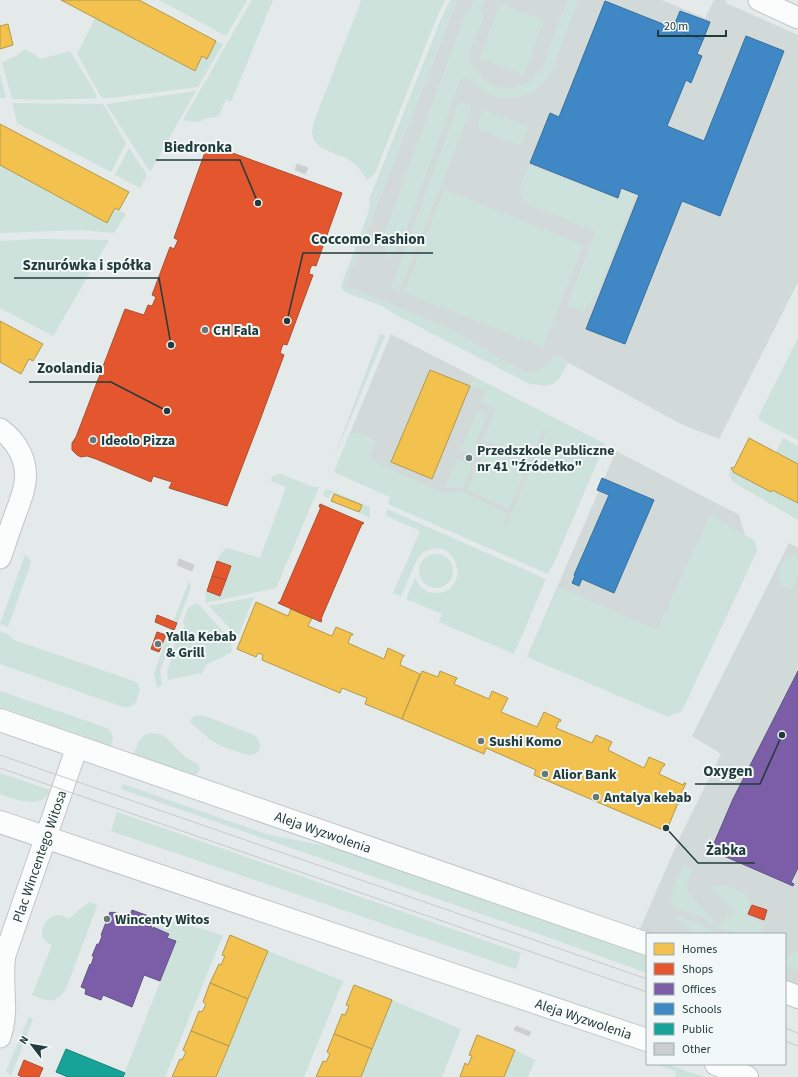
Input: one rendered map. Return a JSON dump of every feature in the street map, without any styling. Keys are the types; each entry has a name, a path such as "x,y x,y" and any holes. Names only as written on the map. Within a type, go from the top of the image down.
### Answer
{"street":[{"path":"759,0 798,18"},
{"path":"0,429 10,437 20,452 26,476 22,495 0,558"},
{"name":"Aleja Wyzwolenia","path":"0,720 646,944"},
{"name":"Plac Wincentego Witosa","path":"0,1037 3,1027 5,1008 5,955 77,746"},
{"path":"0,822 46,837"},
{"name":"Aleja Wyzwolenia","path":"46,837 646,1040"},
{"path":"786,992 798,996"},
{"path":"718,1065 747,1077"}],"shaded area":[{"path":"457,0 662,0 705,18 714,0 724,0 727,1 726,3 798,35 798,282 719,439 683,425 554,355 551,361 544,368 534,373 524,372 402,309 345,286"},
{"name":"Przedszkole Publiczne nr 41 \"Źródełko\"","path":"391,334 605,444 552,567 334,472"},
{"path":"616,451 739,515 748,546 676,710 527,657"},
{"path":"789,543 798,548 798,985 786,981 786,933 638,933 680,837 721,754 692,736"}],"green space":[{"path":"159,0 247,0 226,36"},
{"path":"252,0 273,0 231,102 226,99 219,116 207,118 197,122 183,120"},
{"path":"360,0 445,0 375,173 367,180 351,161 318,145 312,133 314,121 361,1"},
{"path":"450,0 457,0 345,286 453,330 524,372 534,373 544,368 551,361 554,355 568,363 557,381 553,384 544,386 528,383 396,315 382,306 347,293 341,286 369,211 370,197"},
{"path":"474,0 485,0 481,11 484,16 471,48 471,63 483,79 490,84 497,87 514,88 529,82 542,68 567,0 577,0 550,75 533,92 520,97 501,98 485,93 470,80 461,77 398,251 394,250 390,258 385,255 387,248 380,245 467,10 470,11"},
{"path":"500,4 544,20 524,74 480,58"},
{"path":"95,18 195,71 202,56 207,59 216,41 223,44 198,87 103,98 77,54"},
{"path":"25,49 41,59 70,51 96,94 96,98 49,100 12,99 2,62 16,56"},
{"path":"0,73 6,98 0,98"},
{"path":"196,91 150,172 106,104"},
{"path":"12,103 102,104 126,143 111,172 17,123"},
{"path":"462,103 472,106 400,291 391,288 458,105"},
{"path":"483,110 528,127 523,142 521,144 517,144 479,129 478,125"},
{"path":"129,148 147,175 140,188 115,175"},
{"path":"0,165 107,223 115,208 126,214 114,233 82,230 0,233"},
{"path":"529,165 619,200 623,190 636,195 597,294 595,293 590,305 587,304 584,312 567,305 596,231 529,205 524,201 520,191 522,181"},
{"path":"444,190 583,245 543,347 404,292"},
{"path":"39,239 109,240 53,336 0,308 0,241"},
{"path":"380,334 385,336 334,458"},
{"path":"798,338 798,440 759,420 759,415"},
{"path":"474,377 605,444 548,574 388,504 390,497 334,472 349,435 352,433 359,433 376,441 369,458 443,494 463,492 507,514 504,522 507,524 547,431 543,429 530,460 483,440 496,409 481,403 486,391 471,385"},
{"path":"477,411 487,416 475,444 480,447 476,456 461,450"},
{"path":"783,438 798,446 798,464 776,452"},
{"path":"485,449 489,451 490,449 527,465 509,509 467,490"},
{"path":"457,459 472,466 463,487 445,488"},
{"path":"731,469 734,471 733,472 798,503 798,520 733,482 729,474"},
{"path":"278,474 314,487 319,487 276,588 206,603 205,591 221,596 231,566 217,561 223,551 229,548 260,558 286,487 271,481 273,476"},
{"path":"327,489 370,507 370,518 359,513 362,505 331,493 329,498 323,496 325,490"},
{"path":"387,509 546,579 514,654 439,622 442,614 406,599 415,578 423,589 432,593 446,591 453,585 457,577 457,569 455,560 450,553 442,549 430,549 421,554 401,596 393,593 420,531 386,516"},
{"path":"710,515 755,541 757,551 682,711 668,717 527,657 558,587 657,630"},
{"path":"439,554 448,559 452,564 452,578 448,583 443,587 433,588 429,587 420,578 419,568 420,564 429,555"},
{"path":"798,554 798,576 791,590 783,586 780,582 779,572 786,559"},
{"path":"25,555 29,558 31,563 8,627 0,624"},
{"path":"189,581 191,587 160,671 162,685 157,688 154,673 170,629 174,630 177,622 174,620"},
{"path":"254,597 238,637 209,606"},
{"path":"197,603 231,640 232,652 206,665 201,675 199,673 168,680 167,672 172,657 175,657 172,651 179,634 182,633 185,626 183,621 188,608"},
{"path":"0,631 9,635 14,640 134,681 138,684 140,690 137,700 131,707 123,707 0,664"},
{"path":"0,691 107,728 111,732 112,736 111,746 0,707"},
{"path":"200,715 254,735 259,742 260,749 255,754 247,755 221,746 209,739 190,722 191,719"},
{"path":"149,733 164,736 183,755 198,764 200,769 197,774 193,775 134,754 137,744"},
{"path":"0,773 50,790 41,800 35,802 28,802 0,794"},
{"path":"123,784 266,834 340,849 646,956 646,973 539,934 121,789"},
{"path":"117,812 521,953 516,969 111,831"},
{"path":"684,865 693,870 687,884 689,893 717,926 734,912 712,887 728,885 747,895 750,902 745,916 764,923 760,933 739,933 722,929 697,915 672,907 671,901 676,880"},
{"path":"90,902 97,906 66,989 58,998 54,1000 42,999 32,995 52,945 42,936 44,924 50,918 57,915 69,919"},
{"path":"157,916 223,935 165,1077 123,1077 176,941 167,938 169,934 155,928 159,919"},
{"path":"675,916 700,924 715,933 694,933"},
{"path":"798,950 798,970 786,966 786,960 793,952"},
{"path":"268,951 343,981 304,1077 217,1077"},
{"path":"392,1000 461,1029 442,1077 361,1077"},
{"path":"29,1017 33,1019 11,1076 6,1071"},
{"path":"515,1050 535,1060 528,1077 504,1077"},
{"path":"657,1065 669,1065 704,1077 675,1077 676,1071"}],"building: Homes":[{"path":"61,0 139,0 216,41 207,59 202,56 195,71"},
{"path":"8,24 13,45 0,49 0,26"},
{"path":"0,124 129,192 119,210 115,208 107,223 0,165"},
{"path":"0,321 43,344 33,361 29,359 21,374 0,362"},
{"path":"430,370 470,386 432,479 391,462"},
{"path":"749,438 798,464 798,503 772,490 771,492 733,472 734,471 731,469 732,467 734,468"},
{"path":"334,494 362,505 359,512 331,501"},
{"path":"256,602 288,616 291,609 312,618 308,626 332,636 336,627 353,634 351,635 348,643 384,659 388,648 405,656 403,656 400,665 420,674 402,719 365,704 367,698 342,688 340,693 262,660 263,655 258,653 256,657 237,649"},
{"path":"422,671 438,677 440,671 457,678 454,684 489,699 492,691 508,698 501,712 537,727 544,712 561,720 556,728 592,743 596,735 612,742 608,750 644,768 649,757 665,764 659,774 683,785 686,783 681,794 684,796 680,804 678,803 668,827 663,830 534,775 536,770 486,748 484,754 402,719"},
{"path":"230,935 268,951 248,999 210,983 219,964 221,965 225,956 222,955"},
{"path":"210,983 248,999 229,1046 191,1031 199,1011 202,1012 206,1004 203,1002"},
{"path":"354,985 392,1000 372,1049 334,1034 342,1014 345,1015 349,1006 346,1005"},
{"path":"191,1031 229,1046 216,1077 172,1077 180,1059 182,1060 186,1052 183,1050"},
{"path":"334,1034 372,1049 361,1077 316,1077 323,1061 326,1062 330,1054 327,1052"},
{"path":"477,1035 515,1050 504,1077 460,1077 465,1063 468,1065 472,1056 469,1055"}],"building: Shops":[{"name":"CH Fala","path":"208,144 342,193 316,266 312,265 310,269 309,274 313,275 287,345 283,344 280,353 284,355 227,506 169,488 172,482 153,476 151,482 96,459 87,456 81,457 72,450 72,443 76,437 125,309 144,315 148,305 152,306 156,297 152,295 170,247 174,249 178,240 174,238"},
{"path":"320,504 364,523 362,524 357,535 321,622 278,603 280,602 321,507 319,507"},
{"path":"217,561 231,566 226,580 212,576"},
{"path":"212,576 226,580 220,596 207,591"},
{"path":"157,615 177,623 174,630 155,622"},
{"path":"157,632 166,635 159,652 151,649"},
{"path":"752,905 767,910 764,920 748,914"},
{"path":"24,1060 43,1068 39,1077 22,1077 18,1075"}],"building: Offices":[{"path":"798,671 798,868 791,882 794,884 793,886 708,849 709,847 712,848 733,799"},
{"path":"132,910 154,918 151,928 153,929 153,927 169,934 167,938 176,941 160,981 144,975 132,1007 103,995 101,1000 85,994 86,989 81,987 90,964 91,965 94,956 92,956 97,944 99,944 110,912 127,917 126,918 128,919"}],"building: Schools":[{"path":"605,1 703,40 697,54 702,56 691,83 686,80 667,126 704,141 746,36 784,51 720,216 682,201 625,344 586,329 639,195 621,188 618,198 530,163 550,113 559,117"},
{"path":"680,11 710,22 703,40 673,28"},
{"path":"602,478 654,500 614,593 582,579 579,586 572,583 575,576 574,575 609,495 597,490"}],"building: Public":[{"path":"66,1049 125,1073 123,1077 68,1077 56,1072"}],"building: Other":[{"path":"297,164 308,168 305,174 295,170"},
{"path":"179,559 194,565 192,571 177,565"},
{"path":"516,1026 531,1032 529,1036 514,1030"}],"tram line":[{"path":"0,755 646,979"},
{"path":"0,768 646,992"},
{"path":"786,1028 798,1033"},
{"path":"786,1041 798,1046"}],"place":[{"name":"Biedronka","path":"258,203"},
{"name":"Coccomo Fashion","path":"287,321"},
{"name":"CH Fala","path":"205,330"},
{"name":"Sznurówka i spółka","path":"171,345"},
{"name":"Zoolandia","path":"167,411"},
{"name":"Ideolo Pizza","path":"93,440"},
{"name":"Przedszkole Publiczne nr 41 \"Źródełko\"","path":"469,458"},
{"name":"Yalla Kebab & Grill","path":"158,644"},
{"name":"Oxygen","path":"782,735"},
{"name":"Sushi Komo","path":"481,741"},
{"name":"Alior Bank","path":"545,774"},
{"name":"Antalya kebab","path":"596,797"},
{"name":"Żabka","path":"666,828"},
{"name":"Wincenty Witos","path":"107,919"}]}
